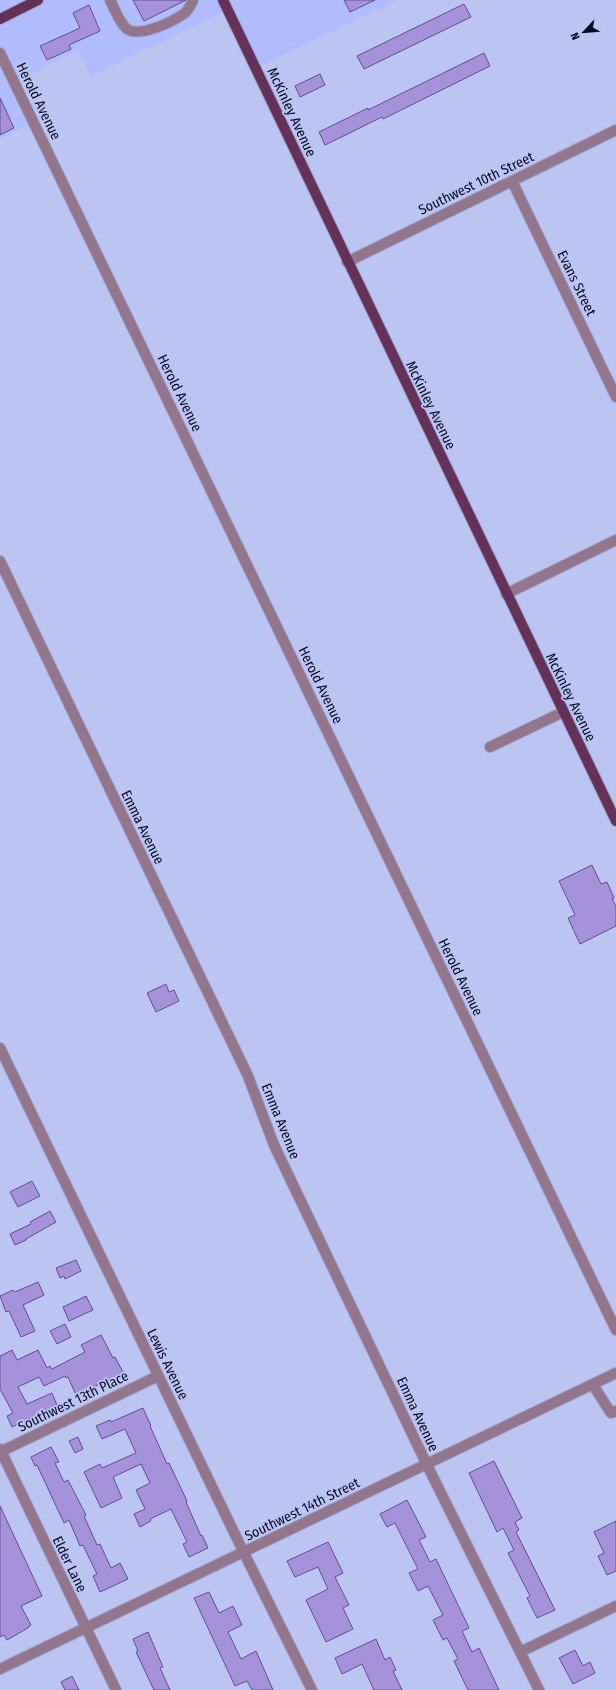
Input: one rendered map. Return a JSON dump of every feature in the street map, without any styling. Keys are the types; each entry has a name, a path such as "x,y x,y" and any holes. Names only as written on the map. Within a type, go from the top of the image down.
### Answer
{"main road":[{"path":"0,19 38,0"},
{"name":"McKinley Avenue","path":"222,0 616,821"}],"street":[{"path":"110,0 126,29 134,32 143,32 178,17 185,12 193,0"},
{"name":"Herold Avenue","path":"0,53 616,1330"},
{"name":"Southwest 10th Street","path":"347,262 616,130"},
{"name":"Evans Street","path":"512,181 616,397"},
{"path":"506,594 616,540"},
{"name":"Emma Avenue","path":"0,561 248,1076 274,1145 427,1465 539,1690"},
{"path":"490,747 563,712"},
{"name":"Lewis Avenue","path":"0,1048 244,1553 312,1690"},
{"name":"Southwest 14th Street","path":"0,1670 616,1373"},
{"name":"Southwest 13th Place","path":"0,1451 158,1376"},
{"path":"593,1384 611,1413 616,1411"},
{"name":"Elder Lane","path":"0,1451 116,1690"},
{"path":"520,1652 616,1606"}],"shaded area":[{"path":"0,0 398,0 256,68 228,10 91,76 78,50 14,83 33,123 0,139"}],"building":[{"path":"133,0 186,0 144,21"},
{"path":"344,0 375,0 350,12"},
{"path":"464,4 471,17 364,69 357,56"},
{"path":"89,5 100,31 69,45 71,49 47,60 40,46 80,28 73,13"},
{"path":"484,53 490,66 383,119 382,117 325,145 319,132 368,108 368,110"},
{"path":"320,74 325,85 300,97 295,86"},
{"path":"0,98 14,128 0,135"},
{"path":"592,865 601,884 607,882 614,898 612,899 616,906 616,926 580,944 568,918 575,915 559,881"},
{"path":"166,984 169,992 174,990 179,1001 156,1012 147,993"},
{"path":"32,1181 40,1196 18,1207 10,1192"},
{"path":"50,1211 56,1222 15,1245 10,1234 31,1224 30,1222"},
{"path":"76,1260 81,1271 65,1279 64,1276 60,1278 56,1268"},
{"path":"38,1282 44,1295 23,1305 35,1331 21,1337 9,1311 6,1312 0,1296 13,1290 15,1292"},
{"path":"86,1296 93,1310 69,1321 63,1307"},
{"path":"65,1324 71,1337 57,1344 50,1331"},
{"path":"101,1335 113,1358 115,1357 124,1374 101,1386 100,1384 76,1395 68,1377 66,1378 65,1376 44,1386 39,1377 18,1387 27,1404 52,1393 57,1405 12,1427 7,1416 13,1413 0,1389 0,1356 12,1350 17,1360 38,1350 47,1368 50,1366 52,1369 85,1352 81,1345"},
{"path":"143,1408 167,1464 169,1463 187,1501 186,1502 201,1536 202,1535 208,1548 189,1557 183,1544 187,1542 171,1509 150,1519 151,1521 140,1527 134,1514 145,1509 136,1490 150,1483 141,1464 113,1477 122,1498 101,1508 84,1472 100,1464 102,1468 136,1453 125,1429 102,1439 96,1426 110,1420 111,1422"},
{"path":"78,1437 83,1449 75,1453 69,1441"},
{"path":"51,1447 59,1462 55,1463 64,1482 68,1480 86,1515 84,1516 97,1545 100,1544 111,1568 120,1563 128,1579 100,1592 93,1576 97,1574 83,1545 80,1546 69,1520 64,1523 37,1465 35,1466 31,1457"},
{"path":"494,1461 522,1518 515,1522 519,1530 516,1532 555,1610 537,1618 527,1598 530,1596 508,1553 514,1550 503,1528 497,1532 469,1473"},
{"path":"407,1500 426,1537 419,1540 430,1562 436,1559 469,1628 462,1631 472,1652 479,1648 499,1690 468,1690 454,1661 458,1659 447,1638 443,1640 433,1620 443,1615 428,1586 418,1591 409,1573 418,1569 395,1523 387,1527 380,1514"},
{"path":"0,1506 42,1596 21,1606 31,1625 7,1640 4,1635 0,1637"},
{"path":"616,1521 616,1571 607,1575 598,1556 604,1553 594,1532"},
{"path":"328,1542 343,1573 335,1577 349,1605 343,1608 353,1629 326,1642 306,1600 328,1589 318,1567 295,1577 287,1561"},
{"path":"209,1592 219,1613 233,1606 242,1625 228,1632 241,1659 256,1651 273,1690 252,1690 247,1681 235,1686 194,1598"},
{"path":"148,1632 163,1667 160,1668 170,1690 154,1690 136,1652 138,1651 133,1639"},
{"path":"376,1639 385,1660 390,1657 396,1670 393,1671 402,1690 374,1690 362,1664 342,1674 335,1658"},
{"path":"575,1650 583,1666 590,1662 595,1673 573,1684 559,1658"},
{"path":"72,1676 79,1690 65,1690 61,1682"}]}
